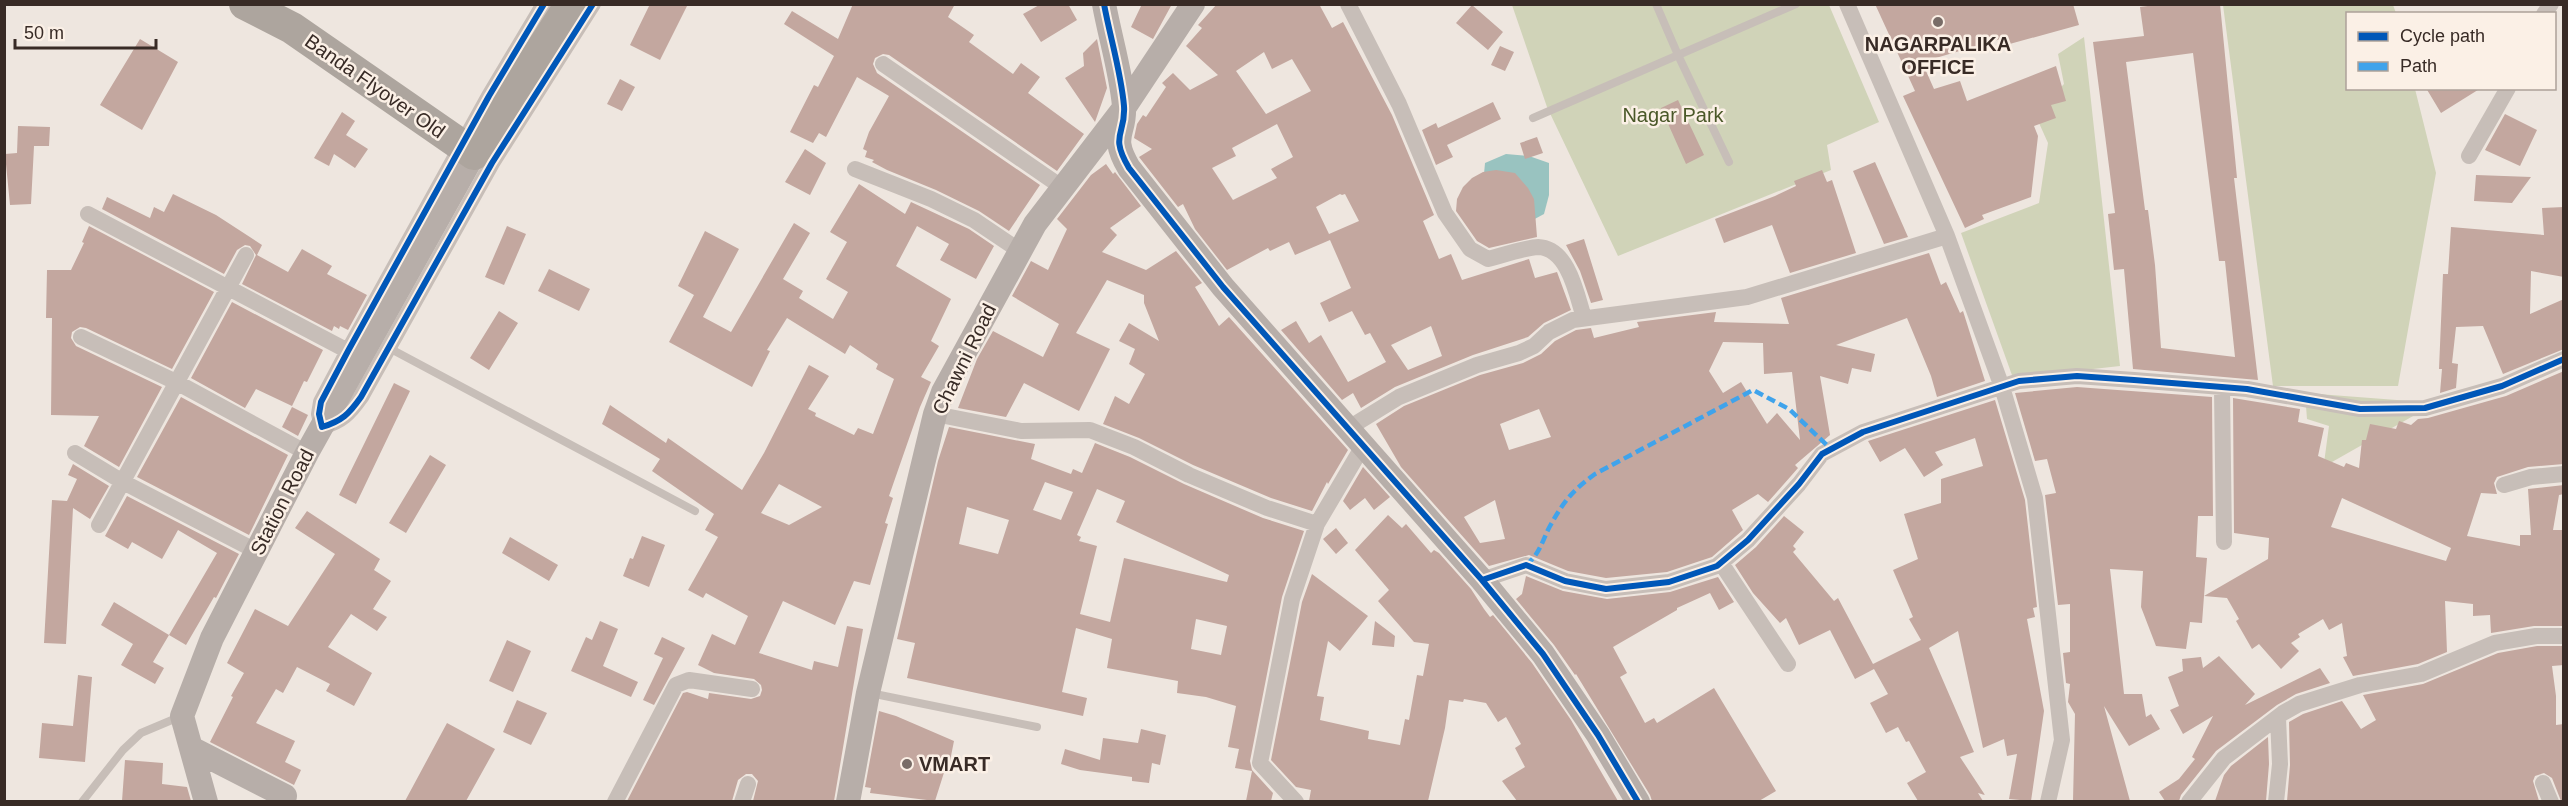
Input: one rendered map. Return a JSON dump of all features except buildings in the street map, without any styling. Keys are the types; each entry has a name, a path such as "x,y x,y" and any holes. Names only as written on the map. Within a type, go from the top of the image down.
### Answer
{"highway":[{"name":"Banda Flyover Old","path":"245,4 292,28 474,154"},
{"path":"474,154 571,4"}],"street":[{"path":"544,4 489,96 321,402 322,427 348,416 361,397 492,163 593,4"},
{"name":"Chawni Road","path":"848,801 868,693 935,414 943,392 1035,224 1124,108 1193,4"},
{"path":"1348,4 1399,104 1445,213 1470,249 1488,258 1537,247 1550,250 1564,264 1573,281 1584,318"},
{"path":"1847,4 1947,236 2002,387 2035,498 2062,741 2048,801"},
{"path":"1110,11 1124,108 1118,137 1120,153 1129,168 1223,287 1482,580 1543,654 1598,735 1638,801"},
{"path":"883,64 1063,188"},
{"path":"2469,156 2507,90"},
{"name":"Station Road","path":"182,716 212,638 256,551 307,453 474,154"},
{"path":"855,169 931,199 974,220 1020,250"},
{"path":"88,214 348,351"},
{"path":"1296,801 1260,763 1292,599 1317,524 1355,438 1399,397 1477,365 1519,353 1534,346 1549,332 1574,320 1747,297 1947,236"},
{"path":"99,525 246,255"},
{"path":"81,337 176,382 307,453"},
{"path":"1482,580 1526,565 1565,581 1606,590 1669,582 1721,563 1748,540 1799,484 1822,454 1863,432 2019,381 2077,376 2222,389 2247,389 2360,409 2425,408 2502,386 2564,359"},
{"path":"2222,389 2224,542"},
{"path":"935,414 1021,431 1089,430 1134,447 1189,475 1267,508 1317,524"},
{"path":"75,453 123,482 256,551"},
{"path":"2504,485 2531,477 2564,474"},
{"path":"1721,563 1788,664"},
{"path":"2189,801 2224,758 2299,704 2360,685 2421,674 2495,643 2536,636 2564,636"},
{"path":"615,801 676,686 689,680 752,689"},
{"path":"182,716 206,801"},
{"path":"2276,801 2280,764 2278,718"},
{"path":"191,748 288,800"},
{"path":"2543,783 2551,801"},
{"path":"742,801 748,784"}],"lane":[{"path":"1656,4 1729,162"},
{"path":"1533,118 1796,4"},
{"path":"389,348 695,512"},
{"path":"868,693 1037,727"},
{"path":"82,801 123,750 141,733 182,716"}],"green space":[{"name":"Nagar Park","path":"1512,5 1829,5 1879,122 1827,145 1831,170 1618,256 1547,107"},
{"path":"2223,5 2393,5 2396,12 2346,12 2346,90 2415,90 2436,173 2398,386 2273,386"},
{"path":"2084,37 2120,366 2013,378 1961,233 2039,203 2048,143 2039,123 2041,108 2064,84 2058,54"},
{"path":"2305,393 2436,403 2332,462 2324,463 2329,426 2307,419"}],"water":[{"path":"1506,154 1529,156 1549,163 1549,195 1544,214 1520,227 1484,174 1485,163"}],"marked path":[{"path":"1526,565 1538,552 1564,503 1587,480 1753,390 1789,409 1831,449"}],"cycle path":[{"path":"544,4 489,96 321,402 319,414 322,427 344,416 361,397 492,163 593,4"},
{"path":"1104,4 1123,93 1124,116 1119,141 1120,148 1129,168 1223,287 1482,580 1543,654 1598,735 1638,802"},
{"path":"1482,580 1526,565 1565,581 1606,589 1669,582 1717,566 1748,540 1799,484 1822,454 1863,432 2019,381 2077,376 2247,389 2360,409 2425,408 2502,386 2564,359"}],"place":[{"name":"NAGARPALIKA OFFICE","path":"1938,22"},
{"name":"VMART","path":"907,764"}]}
